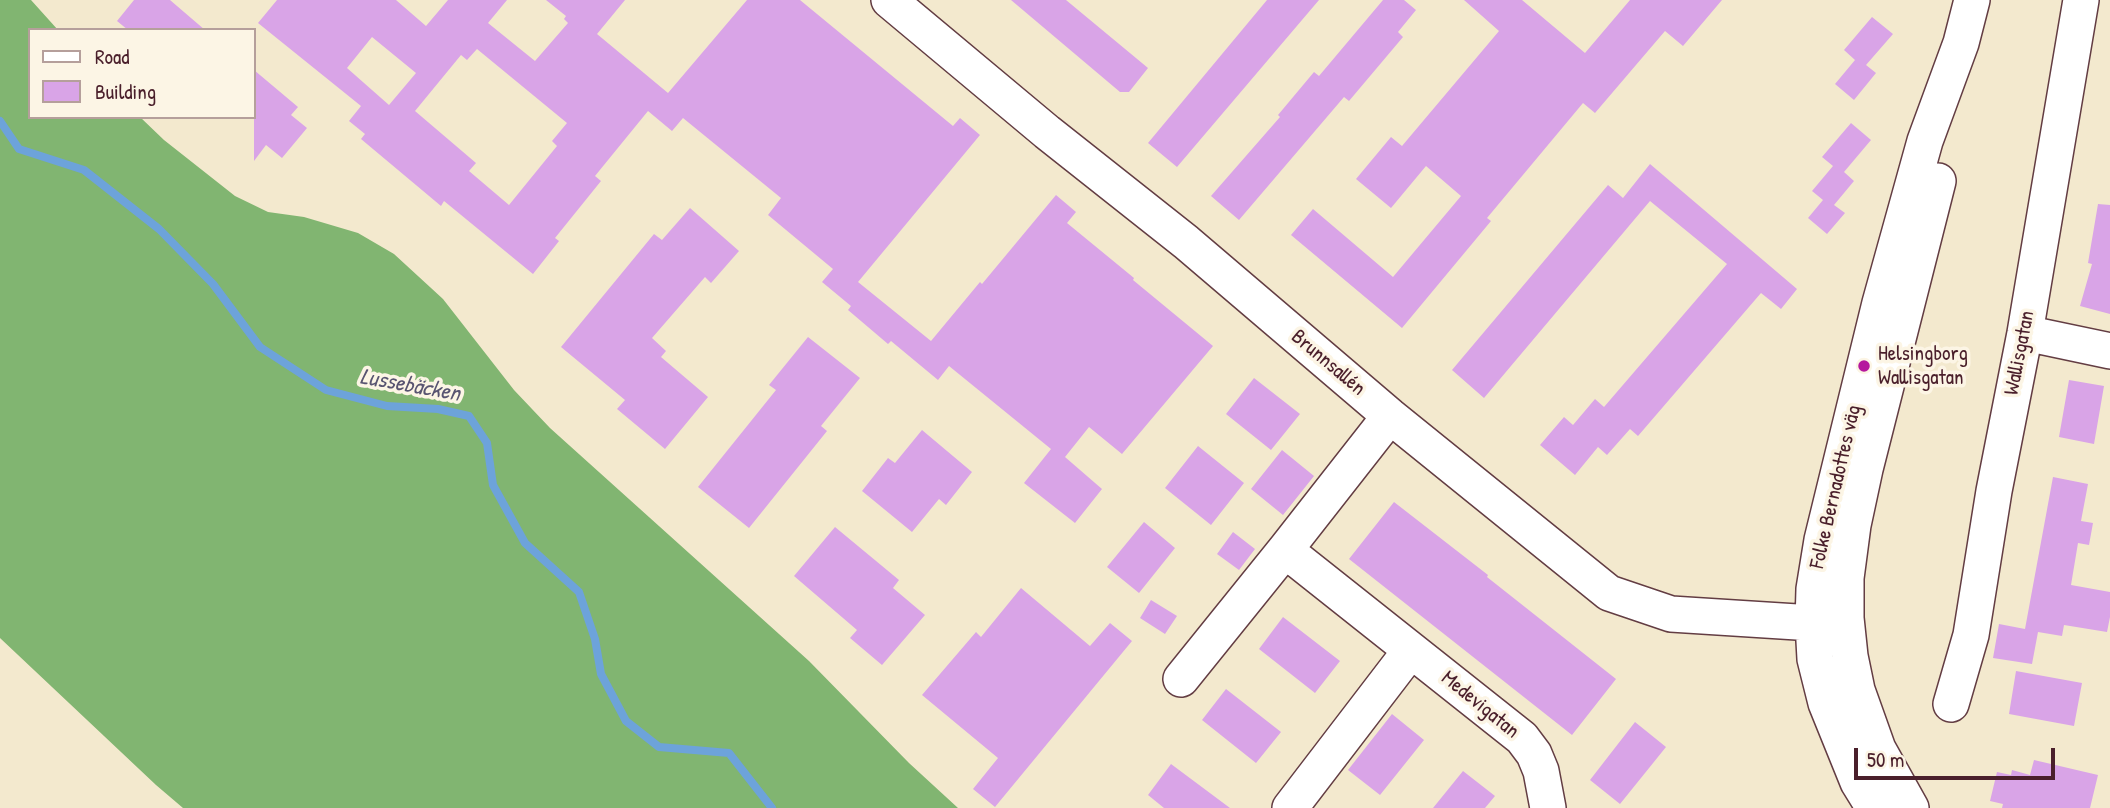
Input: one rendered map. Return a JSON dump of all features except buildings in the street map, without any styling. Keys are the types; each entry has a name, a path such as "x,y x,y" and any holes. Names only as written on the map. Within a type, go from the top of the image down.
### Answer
{"street":[{"name":"Brunnsallén","path":"889,0 1046,132 1186,243 1390,416 1609,593 1671,614 1812,623"},
{"name":"Folke Bernadottes väg","path":"1874,808 1858,782 1826,703 1815,659 1812,623 1814,589 1822,540 1864,366 1925,141 1961,43 1972,0"},
{"name":"Wallisgatan","path":"1951,704 1971,635 2081,0"},
{"name":"Folke Bernadottes väg","path":"1911,808 1878,749 1857,690 1846,618 1846,578 1853,525 1865,469 1947,146 1961,43"},
{"path":"2025,333 2110,351"},
{"path":"1181,679 1390,416"},
{"name":"Medevigatan","path":"1285,550 1522,738 1534,754 1541,771 1548,808"},
{"path":"1290,808 1412,650"}],"green space":[{"path":"0,0 31,0 56,28 28,28 28,119 142,119 164,140 235,196 268,212 304,217 358,233 394,254 443,299 514,390 550,428 809,661 909,763 958,808 183,808 0,638"}],"waterway":[{"name":"Lussebäcken","path":"0,121 19,149 84,170 159,229 213,284 260,347 326,390 387,406 438,409 469,416 487,443 493,485 525,543 579,592 595,639 601,674 626,721 659,747 729,753 772,808"}],"place":[{"name":"Helsingborg Wallisgatan","path":"1864,366"}]}
